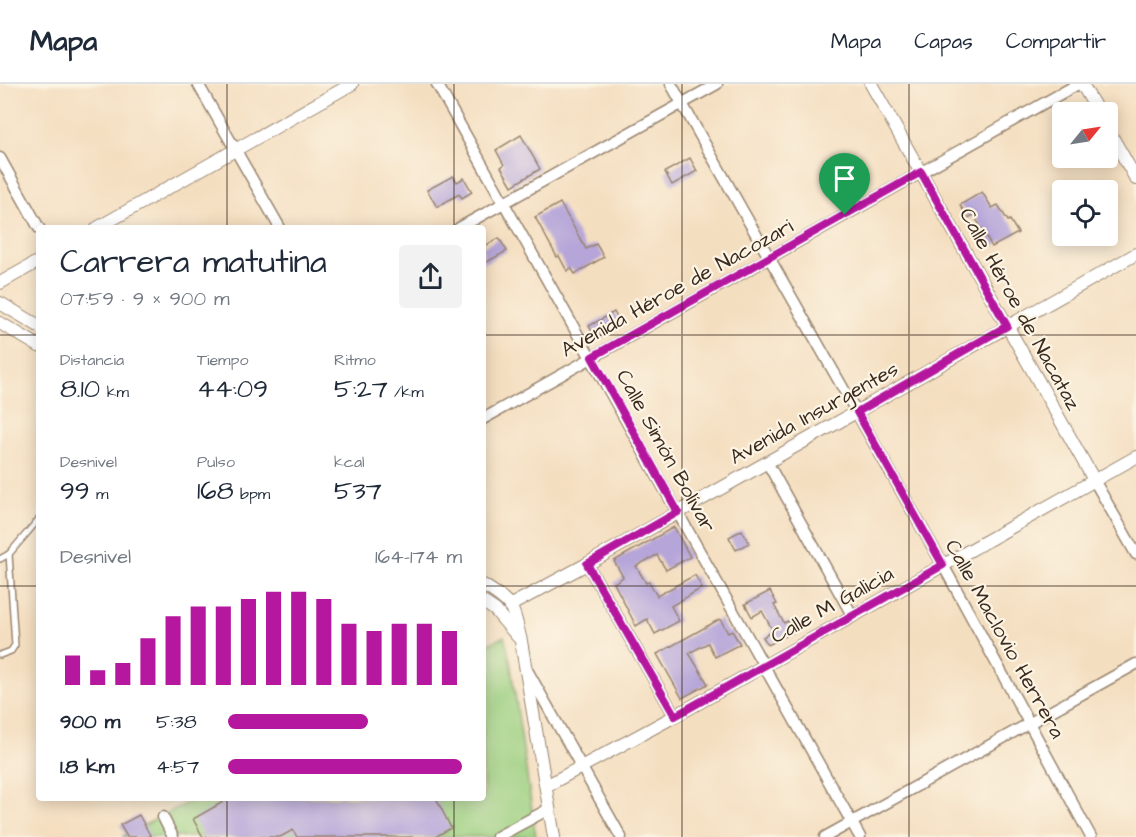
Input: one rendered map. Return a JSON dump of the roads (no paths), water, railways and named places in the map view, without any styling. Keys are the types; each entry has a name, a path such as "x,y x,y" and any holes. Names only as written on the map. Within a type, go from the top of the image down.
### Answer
{"street":[{"path":"198,84 278,225"},
{"path":"101,225 352,84"},
{"name":"Calle Simón Bolívar","path":"437,84 861,837"},
{"name":"Calle Maclovio Herrera","path":"671,84 943,565 1091,837"},
{"path":"464,225 717,84"},
{"name":"Calle Héroe de Nacataz","path":"871,84 1136,554"},
{"path":"1080,84 1092,102"},
{"name":"Avenida Héroe de Nacozari","path":"486,417 1080,84"},
{"path":"1118,147 1136,179"},
{"path":"0,158 37,225"},
{"name":"Avenida Insurgentes","path":"511,605 1136,254"},
{"path":"0,283 36,263"},
{"path":"0,303 36,324"},
{"path":"0,323 36,343"},
{"name":"Calle M Galicia","path":"546,786 675,716 1136,456"},
{"path":"767,462 852,615"},
{"path":"587,564 675,716"},
{"path":"486,586 511,605 521,641 554,837"},
{"path":"486,601 511,605"},
{"path":"486,603 495,610 521,641"},
{"path":"825,837 1136,664"},
{"path":"526,667 621,837"},
{"path":"497,837 549,809"},
{"path":"163,817 173,837"}],"lane":[{"path":"0,559 9,554 36,522"},
{"path":"0,655 11,651 15,645 9,554"}]}
